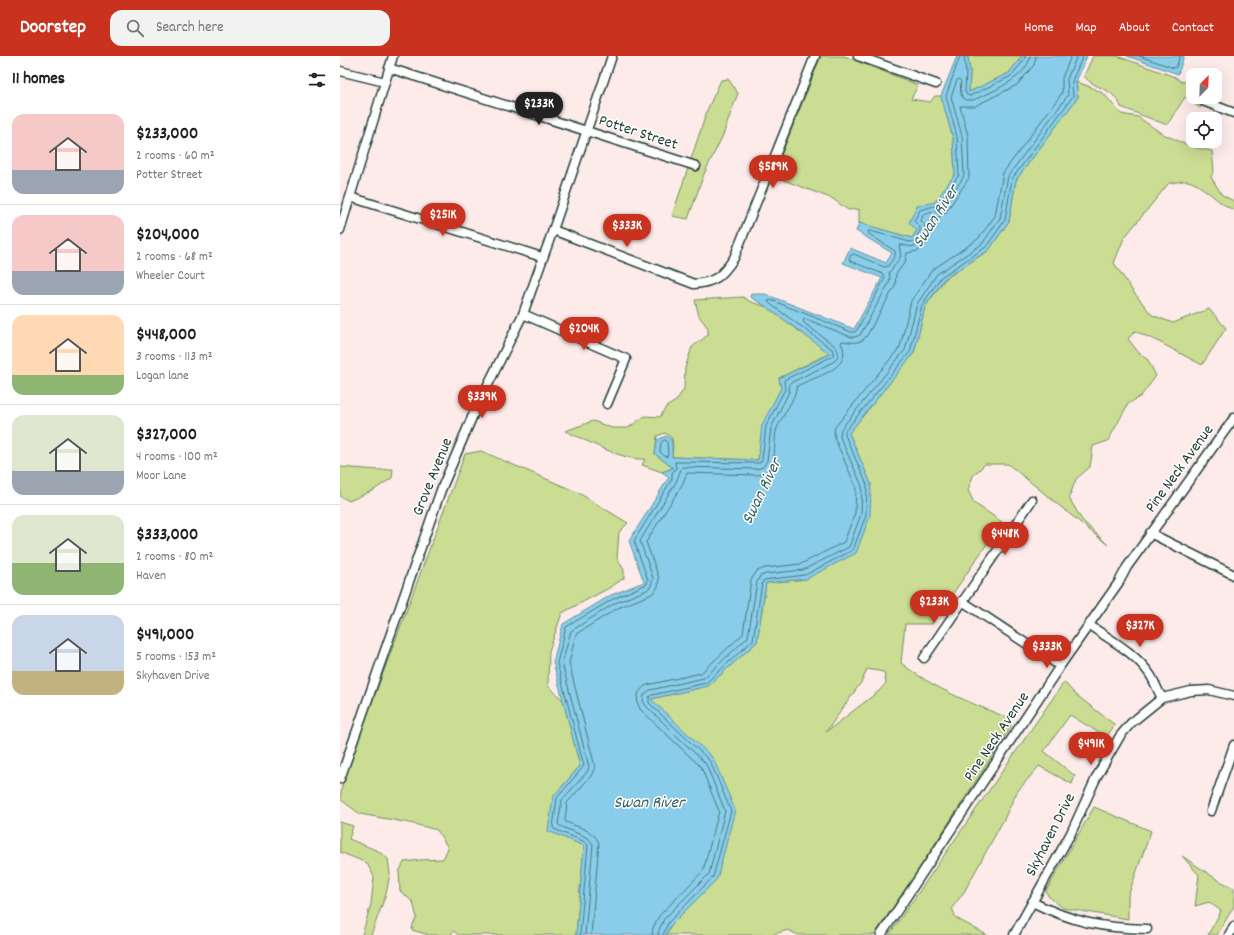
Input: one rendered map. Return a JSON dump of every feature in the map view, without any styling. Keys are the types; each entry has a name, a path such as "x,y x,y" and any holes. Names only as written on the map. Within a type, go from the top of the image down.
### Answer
{"street":[{"path":"340,230 393,56"},
{"name":"Grove Avenue","path":"340,779 441,490 473,415 523,314 612,56"},
{"path":"553,230 694,284 714,280 723,273 734,258 815,56"},
{"path":"858,56 936,84"},
{"name":"Potter Street","path":"389,68 696,166"},
{"path":"340,71 386,82"},
{"path":"1211,104 1234,113"},
{"path":"350,197 542,257"},
{"path":"523,314 626,359 607,404"},
{"name":"Pine Neck Avenue","path":"881,935 1060,666 1150,534 1234,418"},
{"path":"924,658 1032,500"},
{"path":"1150,534 1234,575"},
{"path":"962,601 1060,666"},
{"path":"1089,625 1137,658 1151,676 1162,698"},
{"name":"Skyhaven Drive","path":"1014,935 1071,833 1097,776 1120,736 1131,723 1162,698 1191,691 1209,690 1234,696"},
{"path":"1211,811 1234,745"},
{"path":"340,751 349,753"},
{"path":"1032,902 1055,913 1092,924 1120,928 1147,929"},
{"path":"1229,935 1234,926"}],"green space":[{"path":"821,56 844,56 918,85 911,99 930,102 935,96 941,96 953,138 955,174 912,238 859,223 859,209 848,210 833,199 773,176"},
{"path":"964,56 1022,56 1009,73 969,92 970,72 968,57"},
{"path":"1093,56 1117,56 1175,77 1182,82 1186,82 1186,98 1185,97 1167,125 1121,107 1118,100 1114,96 1088,81 1084,76"},
{"path":"728,79 738,93 723,135 704,174 688,219 672,216 708,108 721,80"},
{"path":"1076,82 1091,87 1104,94 1121,114 1138,117 1161,133 1186,144 1186,148 1197,148 1212,151 1214,171 1211,177 1222,195 1234,201 1234,210 1222,204 1194,183 1186,181 1169,183 1124,238 1114,263 1132,290 1152,315 1173,323 1209,309 1226,328 1202,365 1135,331 1128,339 1139,353 1148,360 1156,376 1141,396 1128,404 1108,441 1093,446 1090,467 1076,479 1069,498 1082,520 1108,545 1008,464 985,464 973,476 968,490 974,503 1002,522 932,624 905,624 901,663 926,680 966,701 1008,718 1011,727 874,935 798,935 788,930 771,935 666,935 671,925 717,879 651,699 708,686 757,642 766,583 806,579 871,484 849,433 914,353 925,307 945,279 989,250 1009,221 1016,180 1078,97","holes":["867,669 884,672 886,683 879,691 826,732 862,681"]},
{"path":"1195,104 1204,104 1200,108"},
{"path":"743,297 751,302 767,307 830,353 779,378 781,388 763,425 758,460 672,457 672,438 665,433 657,436 655,454 673,468 662,472 642,465 645,459 626,457 565,431 593,421 612,428 628,428 645,416 660,417 666,407 676,401 684,389 685,368 692,347 708,335 708,328 699,316 695,300"},
{"path":"481,451 577,492 628,523 619,532 617,558 624,570 624,578 611,587 562,613 549,651 548,686 563,700 580,766 553,797 584,846 576,935 459,935 453,931 451,935 429,935 412,930 413,924 417,918 413,902 400,891 399,872 404,862 443,859 448,848 437,830 410,823 360,814 340,799 343,780 465,454"},
{"path":"340,467 379,470 393,469 392,478 374,490 349,501 340,496"},
{"path":"1064,682 1075,694 1115,725 1106,737 1070,715 1044,751 1075,776 1072,784 1039,766 1017,792 964,892 952,908 956,918 987,935 889,935"},
{"path":"1094,807 1151,831 1128,896 1128,919 1063,908 1048,896 1046,891"},
{"path":"340,822 353,826 349,839 378,851 388,859 390,874 386,894 371,935 362,935 371,904 374,877 367,863 340,852"},
{"path":"1182,856 1218,880 1234,888 1234,906 1217,935 1208,935 1221,911 1209,902 1195,906 1199,875"}],"water":[{"name":"Swan River","path":"957,56 968,57 970,72 969,92 1009,73 1022,56 1087,56 1076,82 1078,97 1016,180 1009,221 989,250 944,279 925,307 914,353 849,433 871,484 870,516 856,553 806,579 766,583 757,642 708,686 651,699 713,758 735,810 717,879 671,925 666,935 576,935 584,846 548,831 553,797 580,766 553,662 563,624 611,595 644,582 629,541 669,477 662,472 673,468 655,454 657,440 666,436 671,439 672,457 758,460 762,425 781,388 779,378 830,354 767,307 750,297 751,294 765,294 854,329 882,278 843,263 850,248 886,263 892,253 856,231 859,223 912,238 917,230 909,223 917,206 935,202 955,174 953,138 941,96"},
{"path":"1127,56 1184,56 1178,74"}]}
